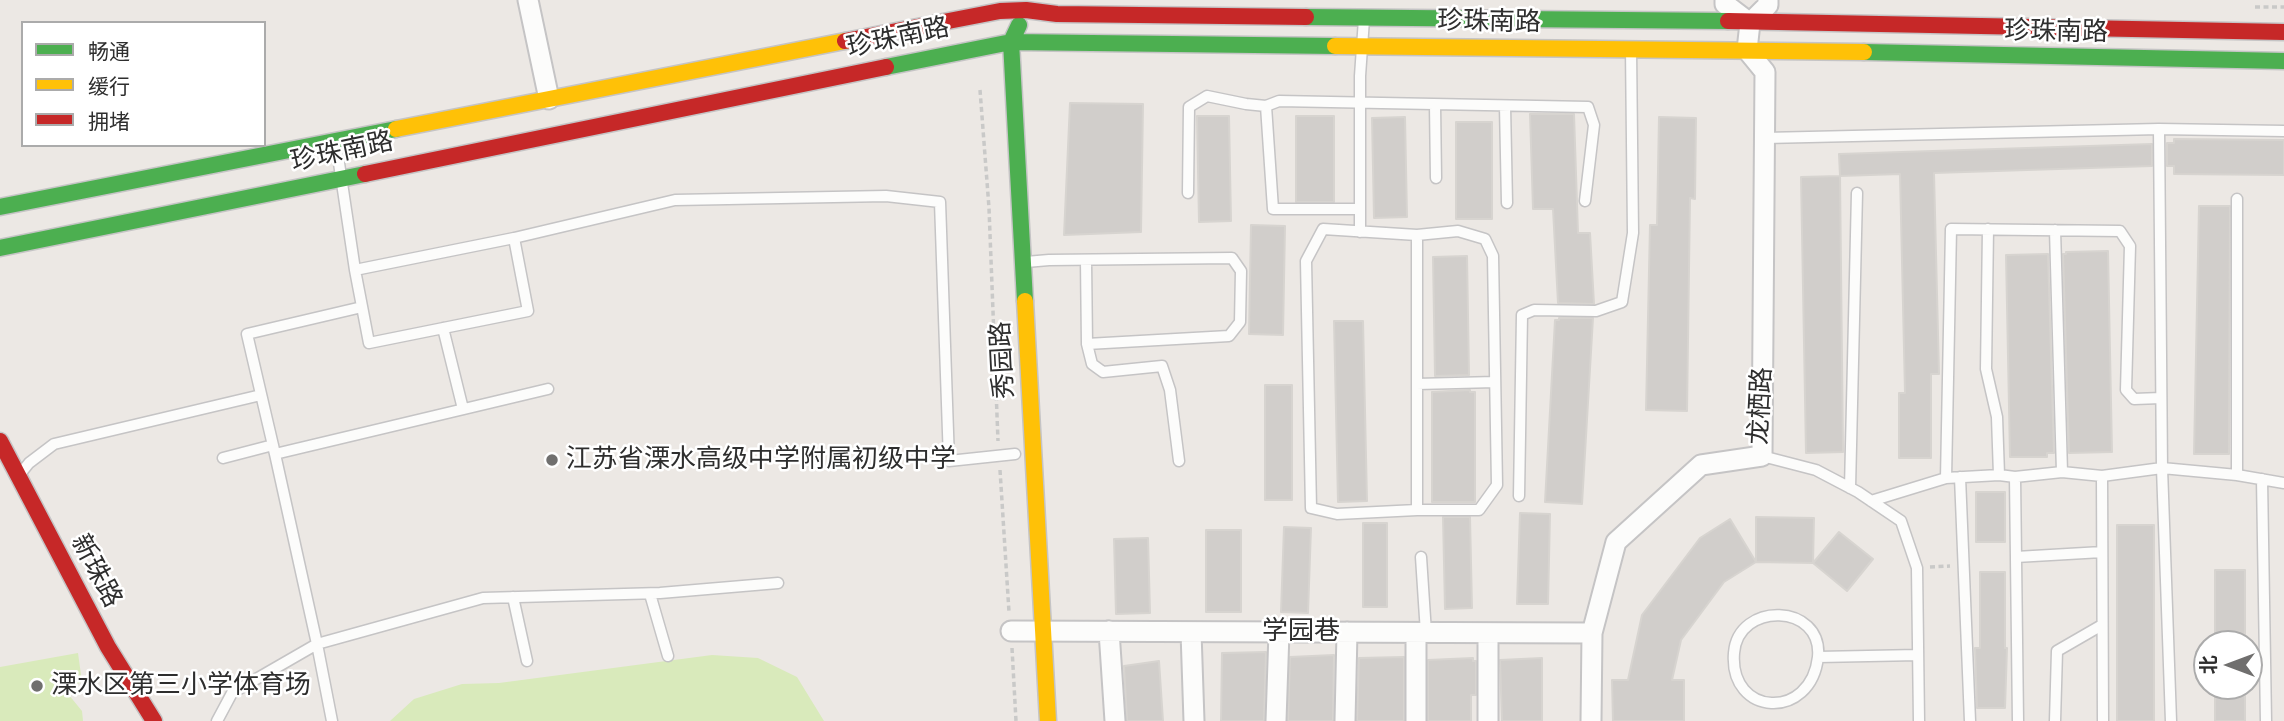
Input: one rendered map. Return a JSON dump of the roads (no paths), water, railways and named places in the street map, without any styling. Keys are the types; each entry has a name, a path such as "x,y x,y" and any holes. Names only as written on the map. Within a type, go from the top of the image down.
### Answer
{"main road":[{"name":"珍珠南路","path":"0,206 549,99 1000,6 1026,5 1057,14 2284,32"},
{"name":"秀园路","path":"995,66 1003,43 1026,5"},
{"name":"秀园路","path":"1000,6 1022,261 1025,631 1048,721"},
{"name":"珍珠南路","path":"0,248 1003,43 1630,48 2284,61"},
{"name":"新珠路","path":"0,441 108,646 154,721"}],"street":[{"path":"528,0 549,99"},
{"path":"1725,0 1725,4 1749,23"},
{"path":"1747,50 1749,23 1768,5 1768,0"},
{"name":"龙栖路","path":"1591,721 1592,634 1616,542 1701,465 1762,456 1765,72 1747,50"},
{"name":"学园巷","path":"1025,631 1592,634"},
{"path":"1109,631 1115,721"},
{"path":"1191,632 1194,721"},
{"path":"1276,721 1279,632"},
{"path":"1345,721 1347,632"},
{"path":"1416,721 1421,633"},
{"path":"1488,633 1488,721"}],"lane":[{"path":"1360,232 1360,104 1364,18"},
{"path":"1519,496 1522,315 1534,310 1596,311 1622,302 1633,233 1630,48"},
{"path":"1188,193 1189,107 1207,96 1266,106 1279,101 1588,107 1594,125 1585,201"},
{"path":"1435,105 1436,178"},
{"path":"1266,106 1273,209 1360,209"},
{"path":"1505,106 1507,203"},
{"path":"1765,138 2159,129 2284,131"},
{"path":"2159,129 2162,468 2171,721"},
{"path":"336,141 369,343 528,311 514,238"},
{"path":"1850,488 1857,194"},
{"path":"355,270 514,238 676,200 886,196 940,202 949,461 1011,455"},
{"path":"2237,199 2237,475"},
{"path":"1323,229 1416,235 1458,231 1485,239 1493,256 1497,485 1479,510 1337,514 1311,508 1306,261 1323,229"},
{"path":"1946,478 1951,229 2120,231 2130,246 2126,390 2134,399 2161,398"},
{"path":"1989,229 1986,369 1997,416 1999,475"},
{"path":"2054,230 2062,472"},
{"path":"1416,235 1416,510"},
{"path":"1022,261 1232,258 1241,271 1240,322 1229,336 1087,344"},
{"path":"1086,261 1087,344 1092,364 1103,372 1162,366 1170,390 1179,461"},
{"path":"332,721 247,334 362,307"},
{"path":"443,328 463,409"},
{"path":"1416,384 1495,382"},
{"path":"223,458 463,409 548,388"},
{"path":"19,477 29,463 54,444 261,396"},
{"path":"1762,456 1816,470 1901,521 1917,568 1919,721"},
{"path":"1871,501 1946,478 1999,475 2015,477 2062,472 2102,476 2162,468 2237,475 2284,483"},
{"path":"2102,476 2103,721"},
{"path":"1960,477 1970,721"},
{"path":"2015,477 2018,721"},
{"path":"2262,480 2266,721"},
{"path":"2016,557 2102,552"},
{"path":"1421,557 1421,633"},
{"path":"217,721 232,693 317,644 483,598 650,594 778,583"},
{"path":"650,594 668,656"},
{"path":"513,597 527,661"},
{"path":"1787,616 1803,622 1819,645 1818,657 1816,672 1800,696 1790,703 1760,702 1744,692 1734,666 1735,645 1739,636 1751,622 1761,617 1787,616"},
{"path":"2055,721 2057,651 2102,625"},
{"path":"1818,657 1918,654"}],"place":[{"name":"江苏省溧水高级中学附属初级中学","path":"552,460"},
{"name":"溧水区第三小学体育场","path":"37,686"}]}
